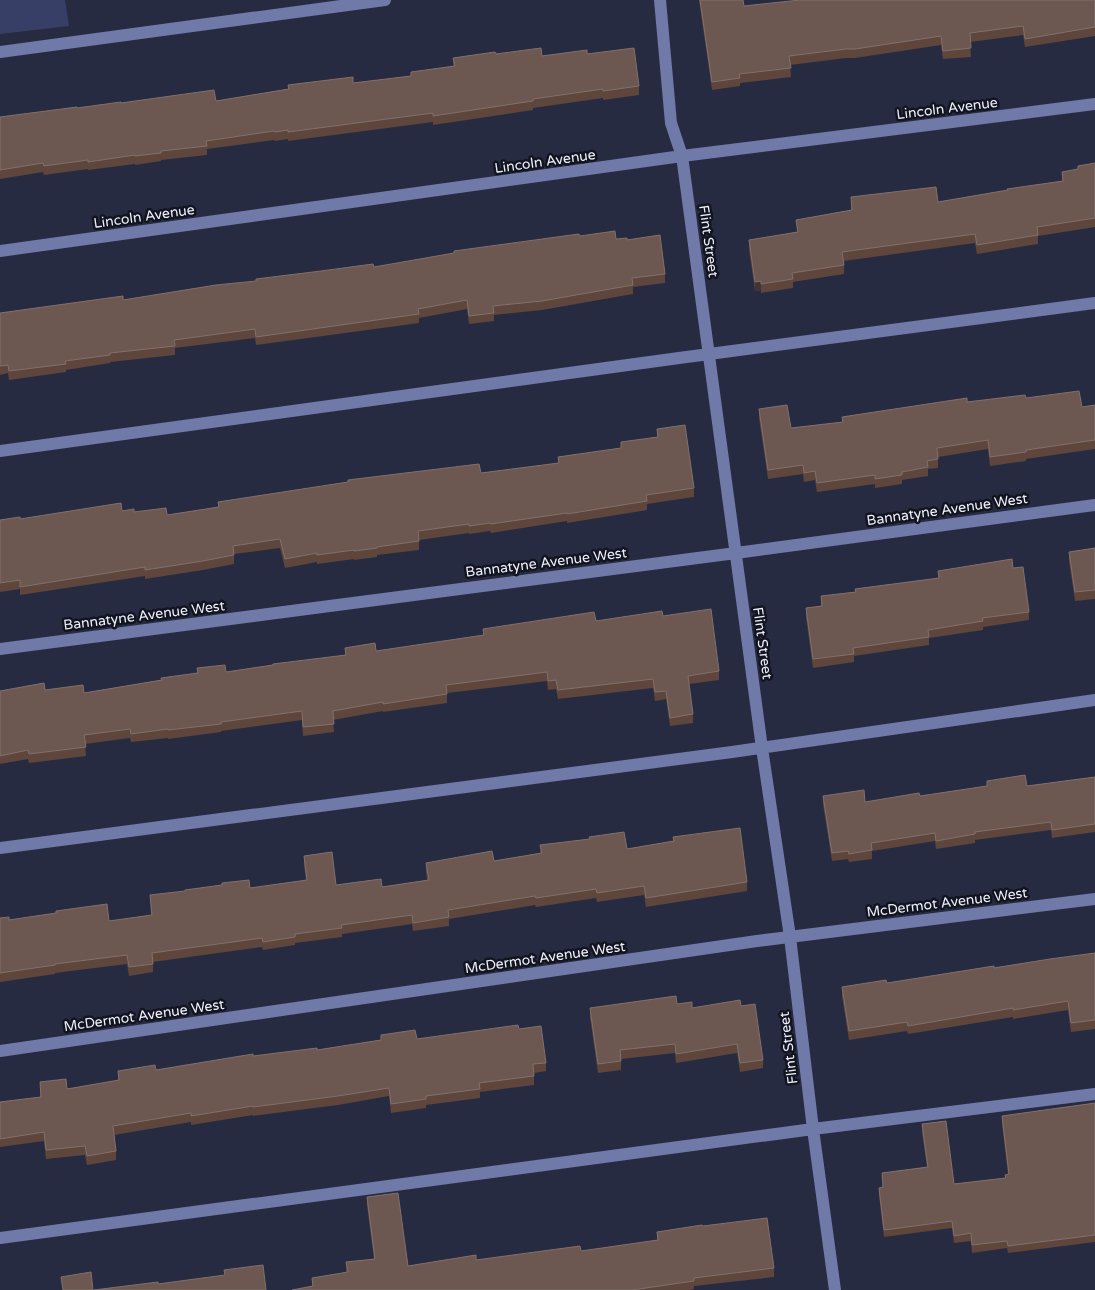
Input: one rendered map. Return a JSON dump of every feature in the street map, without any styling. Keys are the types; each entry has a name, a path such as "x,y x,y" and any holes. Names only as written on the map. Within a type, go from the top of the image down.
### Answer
{"street":[{"path":"0,52 385,0"},
{"name":"Flint Street","path":"660,0 671,123 682,156 762,748 790,937 812,1129 835,1290"},
{"name":"Lincoln Avenue","path":"0,251 682,156 1095,104"},
{"path":"0,451 1095,303"},
{"name":"Bannatyne Avenue West","path":"0,649 1095,505"},
{"path":"0,848 762,748 1095,700"},
{"name":"McDermot Avenue West","path":"0,1051 790,937 1095,899"},
{"path":"0,1238 812,1129 1095,1094"}],"shaded area":[{"path":"0,0 65,0 69,26 0,34"}],"building":[{"path":"700,0 743,0 744,6 800,0 1095,0 1095,27 1025,39 1023,26 970,33 971,48 943,51 941,36 855,49 789,56 791,68 739,74 740,78 712,82"},
{"path":"541,48 542,56 587,50 587,54 634,48 639,86 533,99 533,101 433,116 433,113 288,132 288,130 274,131 206,141 207,146 161,151 161,153 44,166 43,163 0,170 0,117 214,90 216,101 289,89 288,85 353,77 353,83 411,76 411,72 455,66 453,58"},
{"path":"1095,163 1095,218 1037,227 1038,235 977,245 975,234 842,252 844,265 792,273 793,279 761,284 761,281 755,282 749,240 798,232 796,220 852,210 851,197 936,187 938,202 1063,181 1062,172 1078,169 1078,166"},
{"path":"615,231 616,239 627,238 627,240 660,235 665,274 632,278 633,285 542,301 493,306 494,313 469,316 467,300 418,309 419,314 256,337 255,329 174,340 175,346 110,353 110,355 65,361 66,364 9,371 8,365 0,366 0,313 123,296 123,300 216,285 256,281 256,279 373,264 374,267 454,253 454,251"},
{"path":"1079,391 1082,407 1095,405 1095,440 990,457 988,440 937,448 938,459 927,461 928,467 902,472 902,475 875,479 875,475 817,483 815,471 804,473 803,465 768,470 759,409 787,405 791,428 843,422 842,417 967,398 967,402 1025,395 1026,398"},
{"path":"685,425 694,488 646,495 647,501 491,524 469,526 469,524 418,531 419,541 354,551 317,555 317,553 285,559 280,539 233,546 234,555 203,561 145,570 145,567 20,587 20,580 0,583 0,520 20,517 20,519 121,503 122,511 134,509 134,512 166,508 167,515 219,507 218,502 348,482 348,480 479,464 481,473 559,463 558,457 621,448 621,442 658,437 657,429"},
{"path":"1095,548 1095,590 1075,592 1069,552"},
{"path":"1012,559 1013,568 1023,567 1029,612 982,618 983,621 928,630 929,637 853,648 854,654 813,659 806,608 822,606 821,596 856,592 855,589 939,578 938,571"},
{"path":"711,609 719,671 688,676 693,714 670,718 666,691 655,692 653,679 558,690 556,680 548,681 547,672 446,685 447,694 383,704 383,702 333,711 334,724 303,727 302,711 168,730 131,734 130,729 84,735 86,747 29,754 28,750 0,756 0,691 44,683 45,690 83,685 84,693 198,673 197,668 225,665 226,672 346,655 345,648 375,643 376,651 484,635 483,629 594,612 596,621 662,611 663,616"},
{"path":"1025,775 1027,786 1095,777 1095,824 1052,830 1051,822 975,832 975,834 936,841 935,833 871,843 872,850 849,854 848,851 832,853 823,796 864,790 865,802 919,793 920,796 987,786 987,781"},
{"path":"740,828 747,882 646,898 644,886 597,893 596,889 536,898 535,896 448,910 449,917 413,923 412,915 341,925 342,928 295,934 295,937 263,942 262,938 152,953 153,964 129,967 127,955 0,973 0,918 9,917 9,920 107,904 109,921 152,915 150,895 249,880 250,888 307,880 304,856 332,852 336,885 381,879 382,887 429,880 426,863 492,851 494,861 542,853 540,845 590,839 589,837 624,832 627,849 674,841 673,837"},
{"path":"1095,953 1095,1020 1071,1023 1068,1001 1013,1010 1013,1008 908,1026 907,1022 849,1031 842,987 886,980 887,983 994,966 994,968"},
{"path":"676,996 677,1004 692,1002 692,1008 740,1000 741,1006 755,1004 763,1060 740,1063 737,1044 676,1054 675,1044 620,1050 621,1061 598,1064 590,1008"},
{"path":"518,1025 519,1029 541,1026 546,1063 533,1064 534,1076 479,1083 480,1089 426,1096 426,1099 391,1104 389,1088 191,1116 191,1113 113,1126 116,1151 87,1156 85,1146 46,1150 44,1132 0,1139 0,1102 41,1097 40,1082 66,1079 67,1089 119,1080 118,1071 155,1065 156,1070 253,1054 253,1056 317,1048 317,1050 381,1040 381,1035 415,1030 417,1039"},
{"path":"1095,1103 1095,1235 1008,1246 1007,1241 972,1245 971,1233 954,1236 952,1221 884,1230 879,1188 883,1187 882,1173 928,1167 922,1124 946,1121 954,1184 1006,1178 1005,1175 1009,1174 1002,1116"},
{"path":"398,1193 408,1266 476,1255 476,1260 580,1246 581,1251 658,1240 657,1232 767,1218 774,1268 694,1278 694,1281 632,1290 292,1290 313,1286 312,1278 348,1272 346,1262 375,1259 367,1197"},
{"path":"263,1265 266,1290 94,1290 225,1275 224,1270"},
{"path":"91,1272 93,1290 63,1290 61,1277"}]}
